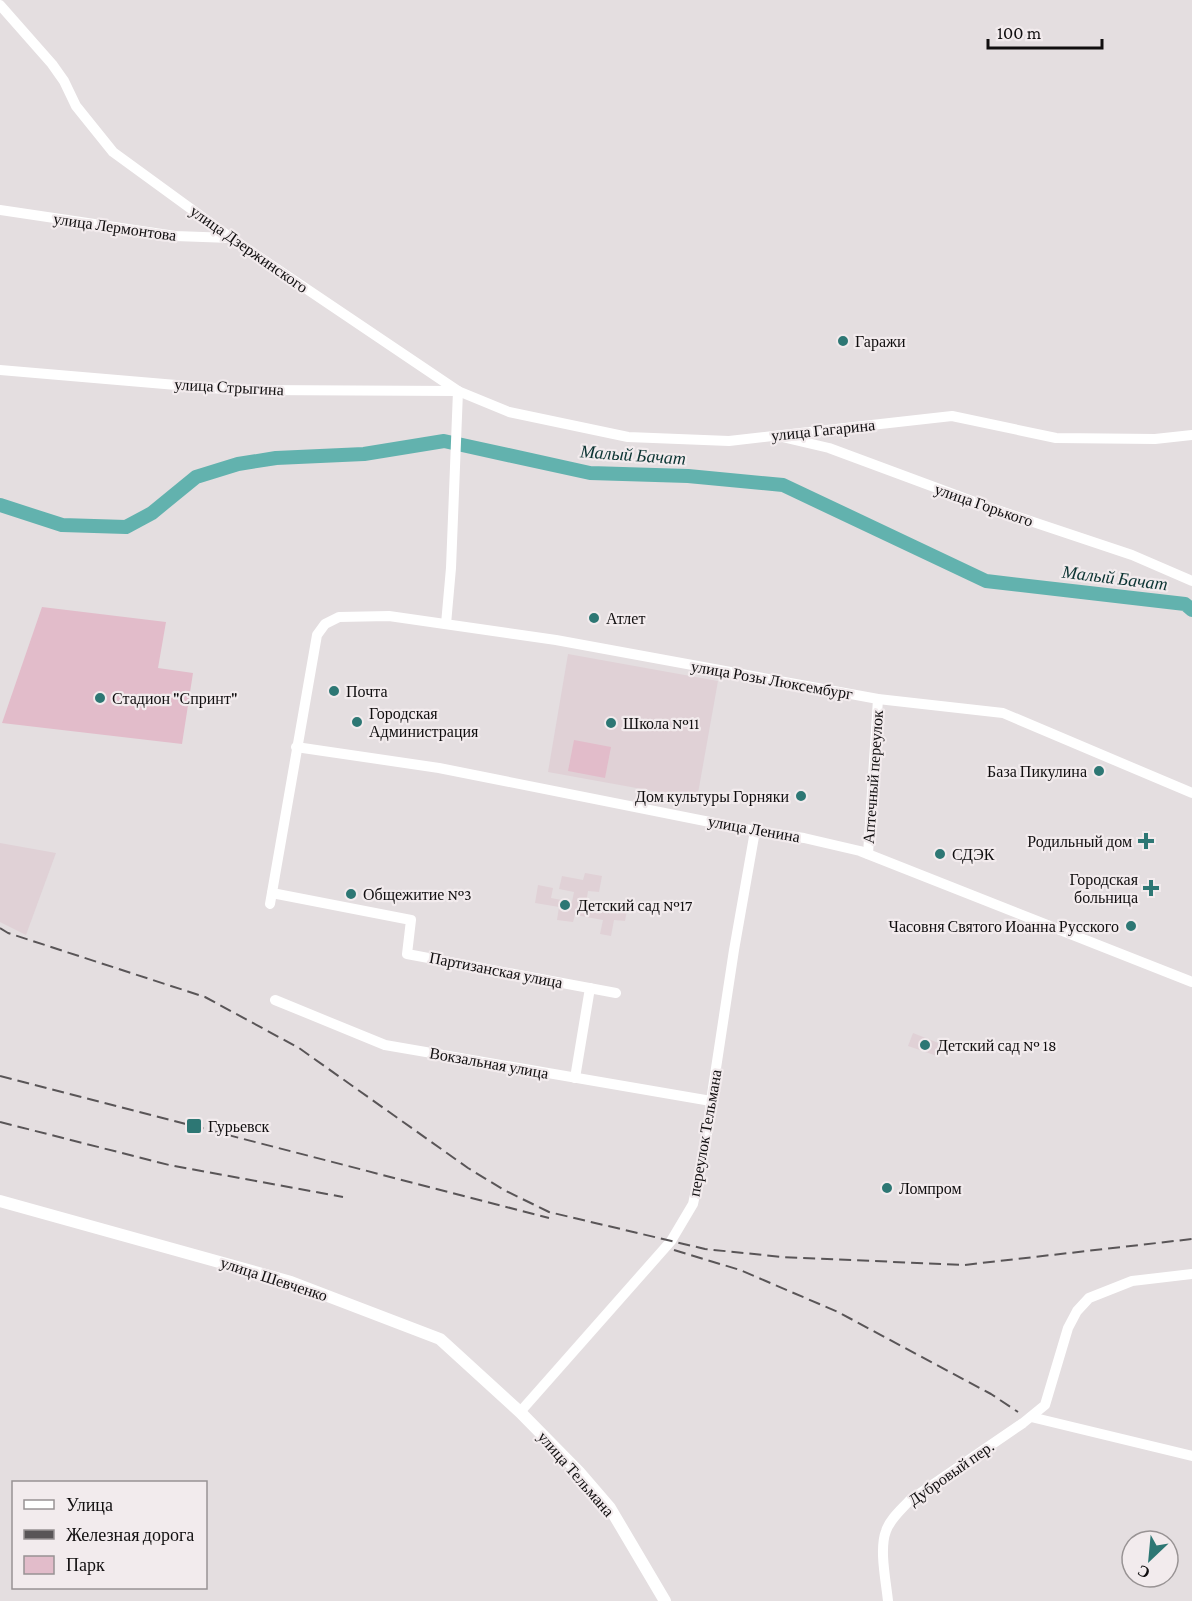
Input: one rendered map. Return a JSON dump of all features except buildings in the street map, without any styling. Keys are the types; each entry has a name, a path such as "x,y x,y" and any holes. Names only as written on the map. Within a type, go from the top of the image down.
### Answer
{"main road":[{"name":"улица Шевченко","path":"0,1201 291,1282 440,1339 520,1412"},
{"name":"улица Тельмана","path":"520,1412 579,1472 610,1508 665,1601"}],"street":[{"name":"улица Дзержинского","path":"0,5 52,64 64,81 76,106 113,152 231,238 458,391"},
{"name":"улица Лермонтова","path":"0,210 175,236 231,238"},
{"name":"улица Стрыгина","path":"0,370 235,390 458,391"},
{"path":"446,624 451,568 458,391"},
{"name":"улица Гагарина","path":"458,391 509,412 628,437 729,441 952,416 1056,438 1155,439 1192,435"},
{"name":"улица Горького","path":"773,435 829,448 988,507 1132,555 1192,581"},
{"name":"улица Розы Люксембург","path":"296,747 317,635 325,624 339,617 389,616 556,640 878,699 1003,713 1192,793"},
{"name":"Аптечный переулок","path":"868,854 878,699"},
{"name":"улица Ленина","path":"296,747 439,768 755,831 804,838 868,854 1192,982"},
{"name":"Партизанская улица","path":"296,747 271,899 411,920 407,954 615,993"},
{"name":"переулок Тельмана","path":"520,1412 671,1241 693,1204 705,1149 734,950 755,831"},
{"path":"575,1078 590,988"},
{"name":"Вокзальная улица","path":"275,1000 385,1046 711,1101"},
{"name":"Дубровый пер.","path":"888,1601 883,1547 886,1531 894,1517 909,1501 1027,1420 1045,1405 1068,1328 1077,1311 1089,1298 1132,1281 1192,1274"},
{"path":"1027,1420 1192,1456"}],"shaded area":[{"path":"568,654 718,681 697,799 548,772"},
{"path":"0,843 56,853 26,935 0,922"},
{"name":"Детский сад №17","path":"585,873 602,876 599,892 588,891 586,904 612,909 613,902 628,905 625,921 614,920 611,936 600,934 603,920 575,915 573,922 557,920 559,907 535,903 538,885 553,888 551,898 572,902 574,892 559,889 562,876 583,880"},
{"name":"Детский сад № 18","path":"913,1033 941,1044 937,1056 908,1046"}],"green space":[{"name":"Стадион \"Спринт\"","path":"42,607 166,622 158,668 193,673 182,744 2,723"},
{"path":"574,740 611,747 605,778 568,771"}],"waterway":[{"name":"Малый Бачат","path":"0,505 62,525 126,527 152,513 196,477 238,464 276,458 364,454 444,441 590,473 688,476 783,485 986,581 1185,604 1192,610"}],"railway":[{"path":"0,928 8,933 205,997 299,1048 468,1168 504,1190 549,1212 705,1249 782,1257 964,1265 1192,1239"},
{"path":"0,1076 549,1218"},
{"path":"0,1122 169,1165 343,1197"},
{"path":"674,1250 740,1270 838,1312 991,1394 1018,1412"}],"place":[{"name":"Гаражи","path":"843,341"},
{"name":"Атлет","path":"594,618"},
{"name":"Почта","path":"334,691"},
{"name":"Стадион \"Спринт\"","path":"100,698"},
{"name":"Городская Администрация","path":"357,722"},
{"name":"Школа №11","path":"611,723"},
{"name":"База Пикулина","path":"1099,771"},
{"name":"Дом культуры Горняки","path":"801,796"},
{"name":"Родильный дом","path":"1146,841"},
{"name":"СДЭК","path":"940,854"},
{"name":"Городская больница","path":"1151,888"},
{"name":"Общежитие №3","path":"351,894"},
{"name":"Детский сад №17","path":"565,905"},
{"name":"Часовня Святого Иоанна Русского","path":"1131,926"},
{"name":"Детский сад № 18","path":"925,1045"},
{"name":"Гурьевск","path":"194,1126"},
{"name":"Ломпром","path":"887,1188"}]}
